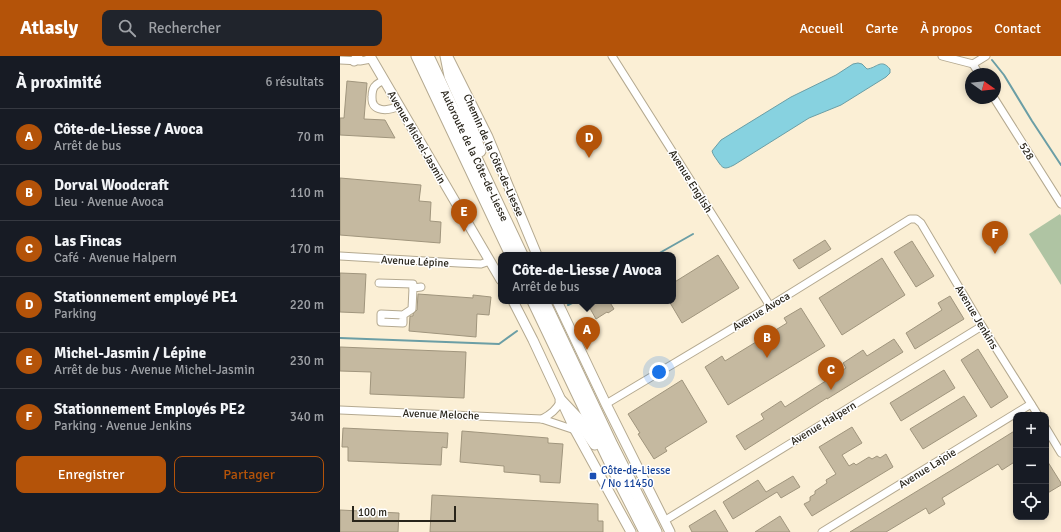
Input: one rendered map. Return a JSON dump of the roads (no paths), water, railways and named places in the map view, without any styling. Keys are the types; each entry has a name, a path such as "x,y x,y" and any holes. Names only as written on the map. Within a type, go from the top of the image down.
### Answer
{"highway":[{"name":"Autoroute de la Côte-de-Liesse","path":"417,56 510,252"},
{"name":"Autoroute de la Côte-de-Liesse","path":"428,56 521,252"},
{"path":"447,56 450,76 463,105 505,219"},
{"path":"534,304 616,477 645,532"},
{"path":"545,304 609,439 656,532"},
{"path":"561,401 577,418 616,477"}],"main road":[{"name":"Chemin de la Côte-de-Liesse","path":"447,56 488,137 536,252"},
{"name":"Avenue Michel-Jasmin","path":"371,57 498,275"},
{"path":"514,304 533,340 575,430 631,532"},
{"path":"558,304 606,404 670,532"}],"street":[{"name":"Avenue English","path":"612,56 770,306"},
{"path":"942,56 973,64 975,68"},
{"path":"973,64 986,56"},
{"path":"340,60 356,58 360,61 367,61 371,57"},
{"path":"384,80 373,89 373,105 380,109 386,110 399,106"},
{"name":"528","path":"998,104 1061,204"},
{"name":"Avenue Avoca","path":"606,404 770,306 910,219 916,219"},
{"name":"Avenue Jenkins","path":"916,219 921,223 982,326 1036,412"},
{"name":"Avenue Lépine","path":"340,256 481,264 490,261"},
{"path":"379,283 414,284 417,288 412,309 403,315"},
{"name":"Avenue Halpern","path":"664,521 982,326"},
{"path":"542,419 550,415 561,401"},
{"name":"Avenue Lajoie","path":"822,532 1031,404"},
{"name":"Avenue Meloche","path":"340,410 542,419 575,430"},
{"path":"1049,433 1061,453"}],"water":[{"path":"853,64 862,64 867,69 879,64 884,64 890,69 890,73 841,105 809,118 731,167 722,167 714,156 712,151 721,140 791,97 836,75"}],"waterway":[{"path":"992,60 1004,75 1061,165"},
{"path":"661,252 693,234"},
{"path":"340,338 499,344 517,331"}],"place":[{"name":"Stationnement employé PE1","path":"589,158"},
{"name":"Michel-Jasmin / Lépine","path":"464,232"},
{"name":"Stationnement Employés PE2","path":"995,254"},
{"name":"Côte-de-Liesse / Avoca","path":"587,350"},
{"name":"Dorval Woodcraft","path":"767,358"},
{"name":"Las Fincas","path":"831,390"},
{"name":"Côte-de-Liesse / No 11450","path":"593,476"}]}
